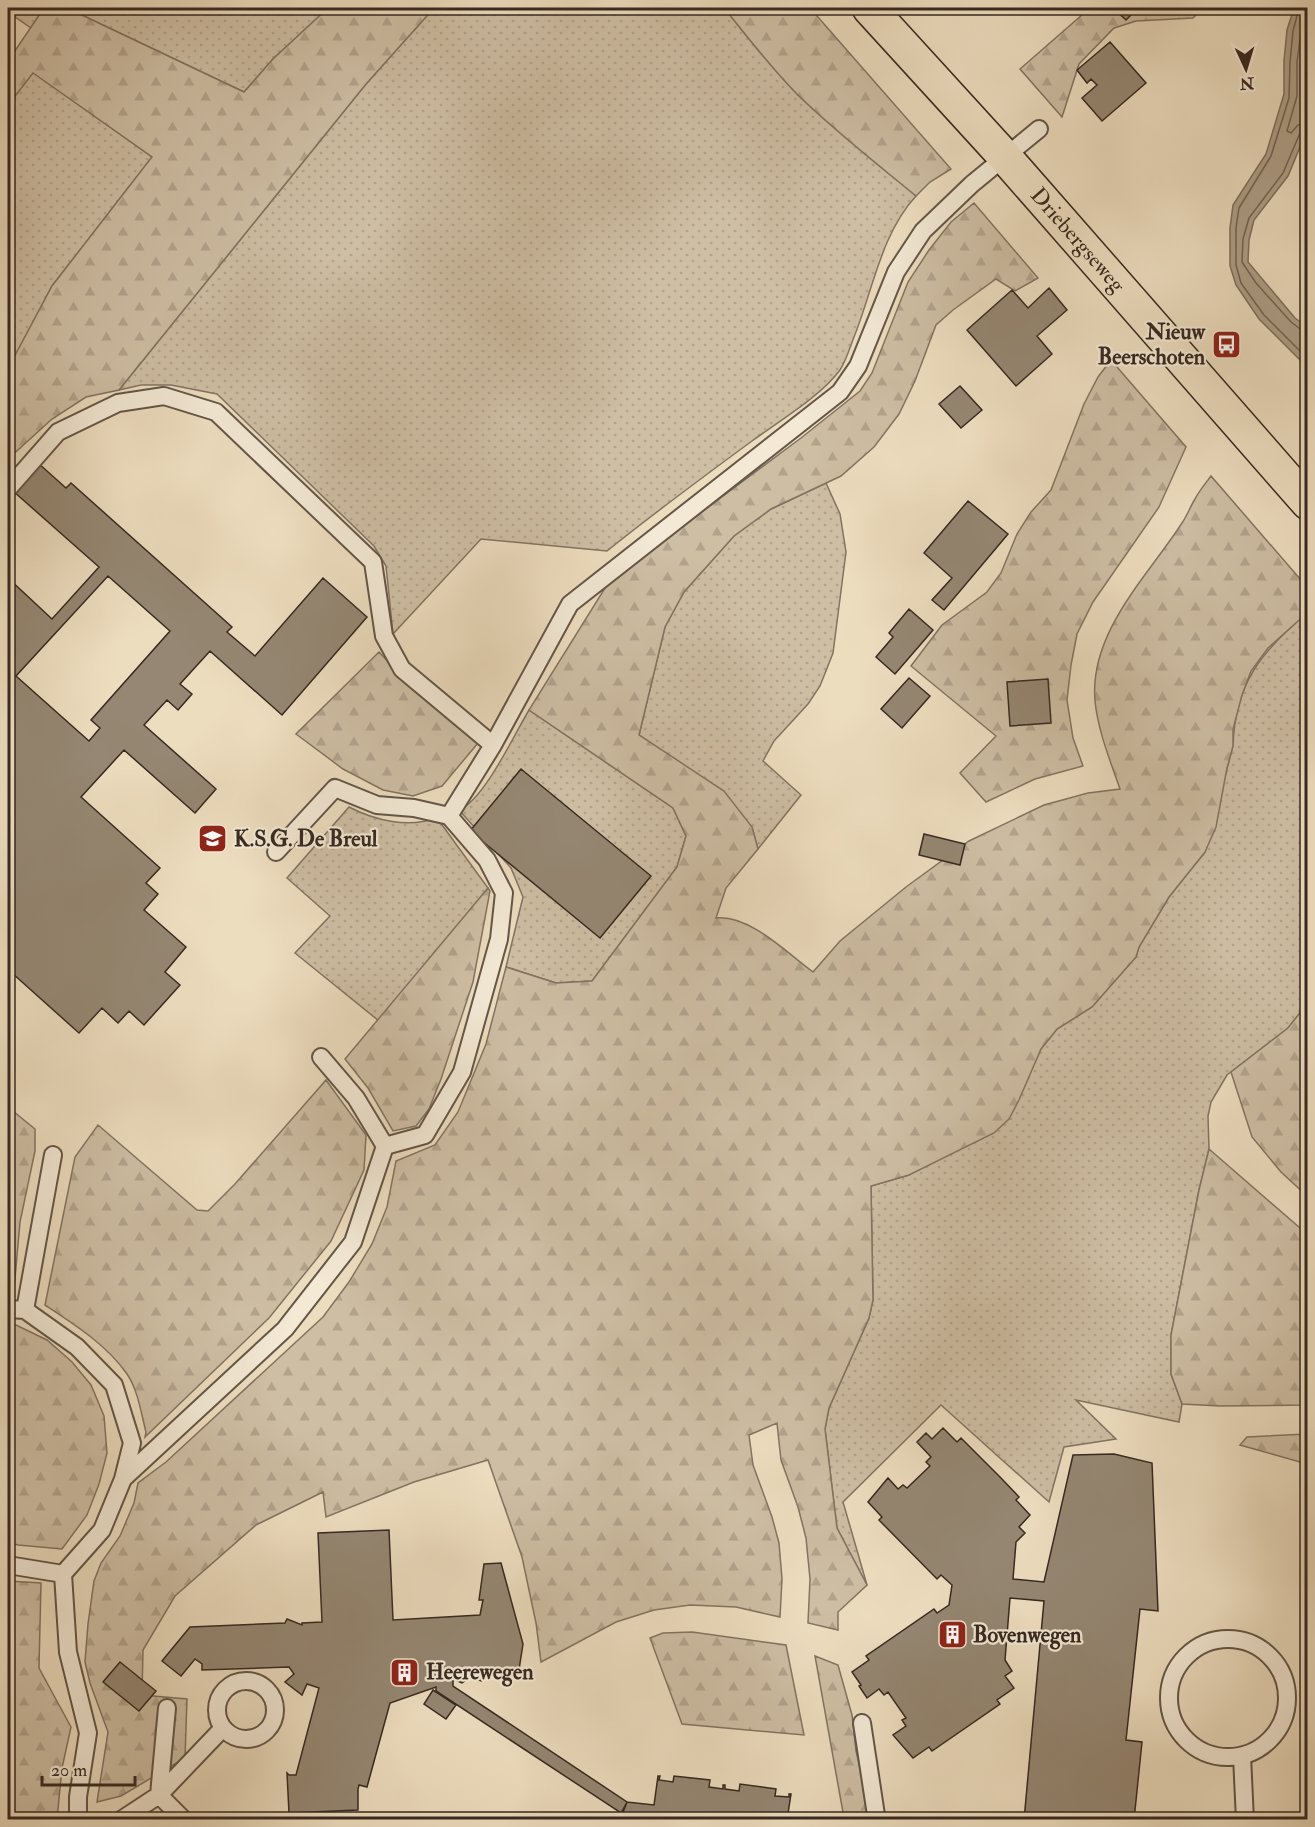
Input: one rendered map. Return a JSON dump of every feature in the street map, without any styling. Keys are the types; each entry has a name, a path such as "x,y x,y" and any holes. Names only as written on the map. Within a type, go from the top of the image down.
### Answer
{"main road":[{"name":"Driebergseweg","path":"869,8 1005,157 1308,503"}],"lane":[{"path":"449,816 493,745 570,604 840,392 858,366 896,272 923,231 972,184 1039,129"},
{"path":"8,489 58,432 118,403 165,396 216,412 373,562 384,636 402,669 493,745"},
{"path":"276,852 335,788 377,805 414,808 449,816 487,860 504,893 499,939 462,1072 425,1135 385,1146"},
{"path":"123,1479 285,1329 353,1242 385,1146 356,1098 321,1056"},
{"path":"25,1310 53,1155"},
{"path":"8,1309 25,1310 77,1347 114,1385 132,1443 123,1479 102,1530 63,1574 68,1652 88,1734 78,1797 78,1820"},
{"path":"8,1565 63,1574"},
{"path":"1223,1639 1242,1640 1260,1648 1274,1661 1284,1679 1287,1698 1284,1717 1274,1734 1260,1748 1242,1756 1223,1757 1204,1752 1188,1742 1175,1726 1169,1708 1169,1688 1175,1670 1187,1654 1204,1644 1223,1639"},
{"path":"159,1795 167,1708"},
{"path":"862,1723 876,1815 879,1820"},
{"path":"121,1820 159,1795 223,1728"},
{"path":"1242,1756 1245,1820"},
{"path":"159,1795 184,1820"}],"green space":[{"path":"8,8 44,8 31,28 8,12"},
{"path":"44,8 67,8 244,92 273,59 328,8 434,8 366,84 119,390 86,397 52,419 8,459 8,355 13,359 52,286 152,157 33,73 8,105 8,61"},
{"path":"67,8 328,8 273,59 244,92"},
{"path":"434,8 724,8 798,95 916,196 894,227 886,245 861,319 840,370 811,399 607,551 481,539 393,634 386,566 374,546 217,394 171,385 141,385 119,390 366,84"},
{"path":"724,8 810,8 951,169 930,182 916,196 798,95"},
{"path":"1090,8 1203,8 1193,18 1136,21 1114,28 1079,64 1062,117 1020,69"},
{"path":"33,72 152,157 52,286 13,360 8,355 8,105"},
{"path":"974,203 1038,278 1015,291 996,279 936,325 915,381 899,414 874,447 841,476 771,509 734,536 684,592 665,627 639,735 724,791 752,827 758,849 726,888 716,918 729,918 754,928 813,972 840,941 906,887 969,841 1044,805 1088,793 1120,789 1105,745 1095,701 1096,676 1101,652 1124,606 1182,523 1198,493 1211,476 1307,587 1307,613 1268,648 1251,671 1233,729 1233,746 1216,827 1205,852 1169,897 1139,947 1136,957 1092,1007 1057,1029 1041,1049 1009,1119 994,1133 909,1175 871,1186 873,1300 869,1318 829,1408 825,1429 837,1528 867,1585 838,1612 838,1630 808,1623 810,1579 806,1538 798,1507 781,1460 777,1423 749,1435 753,1465 779,1543 782,1579 780,1617 736,1607 690,1605 654,1610 616,1622 541,1662 536,1623 522,1557 488,1460 414,1482 326,1517 323,1492 256,1525 175,1596 143,1650 142,1695 187,1699 185,1758 121,1796 97,1802 108,1732 90,1683 85,1662 88,1624 94,1581 101,1563 120,1536 134,1503 138,1483 166,1462 323,1317 349,1282 372,1244 387,1207 396,1161 435,1145 458,1112 486,1044 506,967 556,983 592,981 677,867 686,836 673,808 529,710 605,588 860,391 872,373 908,282 951,222"},
{"path":"1111,360 1186,447 1159,507 1093,602 1077,634 1067,700 1073,738 1083,766 1035,779 986,802 960,773 996,736 911,666 942,625 987,592 1001,573 1017,534 1031,512 1051,490 1084,404 1098,377"},
{"path":"826,483 840,514 846,552 833,653 820,686 808,704 774,741 763,761 801,795 758,849 752,827 639,735 665,627 684,592 734,536 771,509"},
{"path":"1307,613 1307,1004 1288,1028 1227,1075 1211,1102 1208,1116 1209,1149 1171,1335 1171,1374 1182,1404 1179,1422 1076,1400 1116,1439 1064,1447 1049,1502 941,1405 843,1502 867,1585 837,1528 825,1429 829,1408 869,1318 873,1300 871,1186 909,1175 1029,1075 1041,1049 1057,1029 1092,1007 1136,957 1139,947 1169,897 1205,852 1233,746 1239,704 1245,687 1254,670 1276,641"},
{"path":"379,652 410,685 478,743 442,786 413,796 383,790 343,769 296,734"},
{"path":"529,710 673,808 686,836 677,867 592,981 556,983 506,967 523,897 511,868 459,810 469,804 488,781"},
{"path":"349,807 392,822 404,823 437,818 488,888 379,1021 295,953 330,916 287,878"},
{"path":"488,888 490,891 473,982 441,1079 429,1109 416,1126 393,1131 368,1088 345,1059"},
{"path":"1307,1004 1307,1196 1281,1172 1252,1137 1231,1072 1288,1028"},
{"path":"326,1080 366,1135 364,1170 331,1241 269,1318 145,1437 146,1432 134,1387 119,1363 100,1344 45,1305 75,1157 98,1125 197,1210 208,1211 235,1184"},
{"path":"8,1107 35,1129 35,1151 20,1222 14,1290 8,1289"},
{"path":"1209,1149 1307,1234 1307,1405 1182,1404 1171,1374 1171,1335"},
{"path":"8,1324 16,1325 47,1340 72,1362 91,1385 104,1416 107,1453 99,1484 87,1515 62,1549 8,1542"},
{"path":"1307,1434 1307,1464 1240,1445 1247,1437"},
{"path":"8,1581 41,1583 39,1668 71,1727 62,1768 57,1819 8,1819"},
{"path":"692,1632 786,1645 804,1735 682,1724 650,1638 663,1633"},
{"path":"815,1656 838,1665 852,1715 856,1751 872,1819 844,1818"}],"water":[{"path":"1294,8 1307,8 1307,130 1288,176 1254,220 1249,240 1248,262 1295,318 1307,327 1307,367 1259,319 1236,285 1230,266 1230,228 1233,205 1266,154 1284,94 1287,30"}],"building":[{"path":"1113,8 1138,8 1126,20"},
{"path":"1110,42 1146,83 1102,121 1082,98 1097,85 1091,79 1087,83 1077,70"},
{"path":"1049,288 1067,310 1037,336 1052,354 1016,386 967,330 1012,290 1028,308"},
{"path":"960,386 982,410 961,428 939,404"},
{"path":"38,463 66,488 71,483 232,627 227,632 255,656 323,578 367,617 282,715 210,651 180,684 192,694 178,710 167,700 144,725 216,789 195,813 124,750 81,797 160,868 146,883 158,894 144,910 186,947 165,972 180,985 144,1025 129,1011 118,1023 102,1008 79,1033 12,973 8,978 8,578 52,619 99,567 13,491","holes":["108,576 170,631 91,720 100,728 89,741 16,676"]},
{"path":"968,501 1008,534 944,610 932,600 952,578 924,553"},
{"path":"909,609 933,630 895,674 876,657 893,637 889,633"},
{"path":"909,678 930,696 902,728 881,709"},
{"path":"1048,679 1051,723 1010,726 1007,682"},
{"path":"521,769 651,876 600,938 470,831"},
{"path":"924,834 965,844 960,865 919,855"},
{"name":"Bovenwegen","path":"943,1428 957,1442 961,1438 1001,1478 1019,1497 1016,1500 1030,1515 1019,1527 1025,1533 1016,1542 1013,1579 1044,1582 1073,1455 1114,1454 1152,1463 1158,1611 1140,1609 1126,1740 1142,1742 1134,1820 1024,1820 1044,1601 1010,1598 1005,1660 1012,1671 1005,1676 1014,1688 997,1700 1000,1704 932,1751 929,1747 913,1758 893,1735 906,1726 902,1720 906,1718 888,1692 884,1695 879,1689 867,1698 852,1672 869,1660 866,1656 934,1609 937,1613 949,1605 952,1585 941,1575 937,1579 879,1520 882,1517 868,1502 888,1478 898,1489 903,1485 907,1488 930,1466 926,1462 931,1457 917,1442 926,1433 932,1439"},
{"name":"Heerewegen","path":"389,1530 393,1620 480,1615 483,1600 479,1600 484,1564 501,1563 523,1644 518,1676 488,1677 481,1681 469,1678 462,1683 453,1679 453,1686 627,1802 621,1813 436,1691 436,1687 390,1703 367,1787 359,1785 358,1810 289,1813 287,1773 296,1775 319,1688 307,1684 302,1695 285,1682 294,1674 289,1667 202,1670 202,1664 195,1659 181,1676 162,1661 190,1627 285,1623 287,1619 302,1625 302,1623 322,1622 318,1533"},
{"path":"120,1662 156,1691 139,1711 103,1682"},
{"path":"433,1690 456,1705 446,1719 424,1704"},
{"path":"658,1776 660,1776 659,1780 673,1782 674,1776 710,1780 709,1787 723,1789 725,1785 725,1789 739,1791 740,1784 776,1789 775,1796 789,1797 791,1794 787,1820 620,1820 627,1802 654,1805"}],"place":[{"name":"Nieuw Beerschoten","path":"1226,345"},
{"name":"K.S.G. De Breul","path":"213,839"},
{"name":"Bovenwegen","path":"952,1635"},
{"name":"Heerewegen","path":"405,1672"}]}
